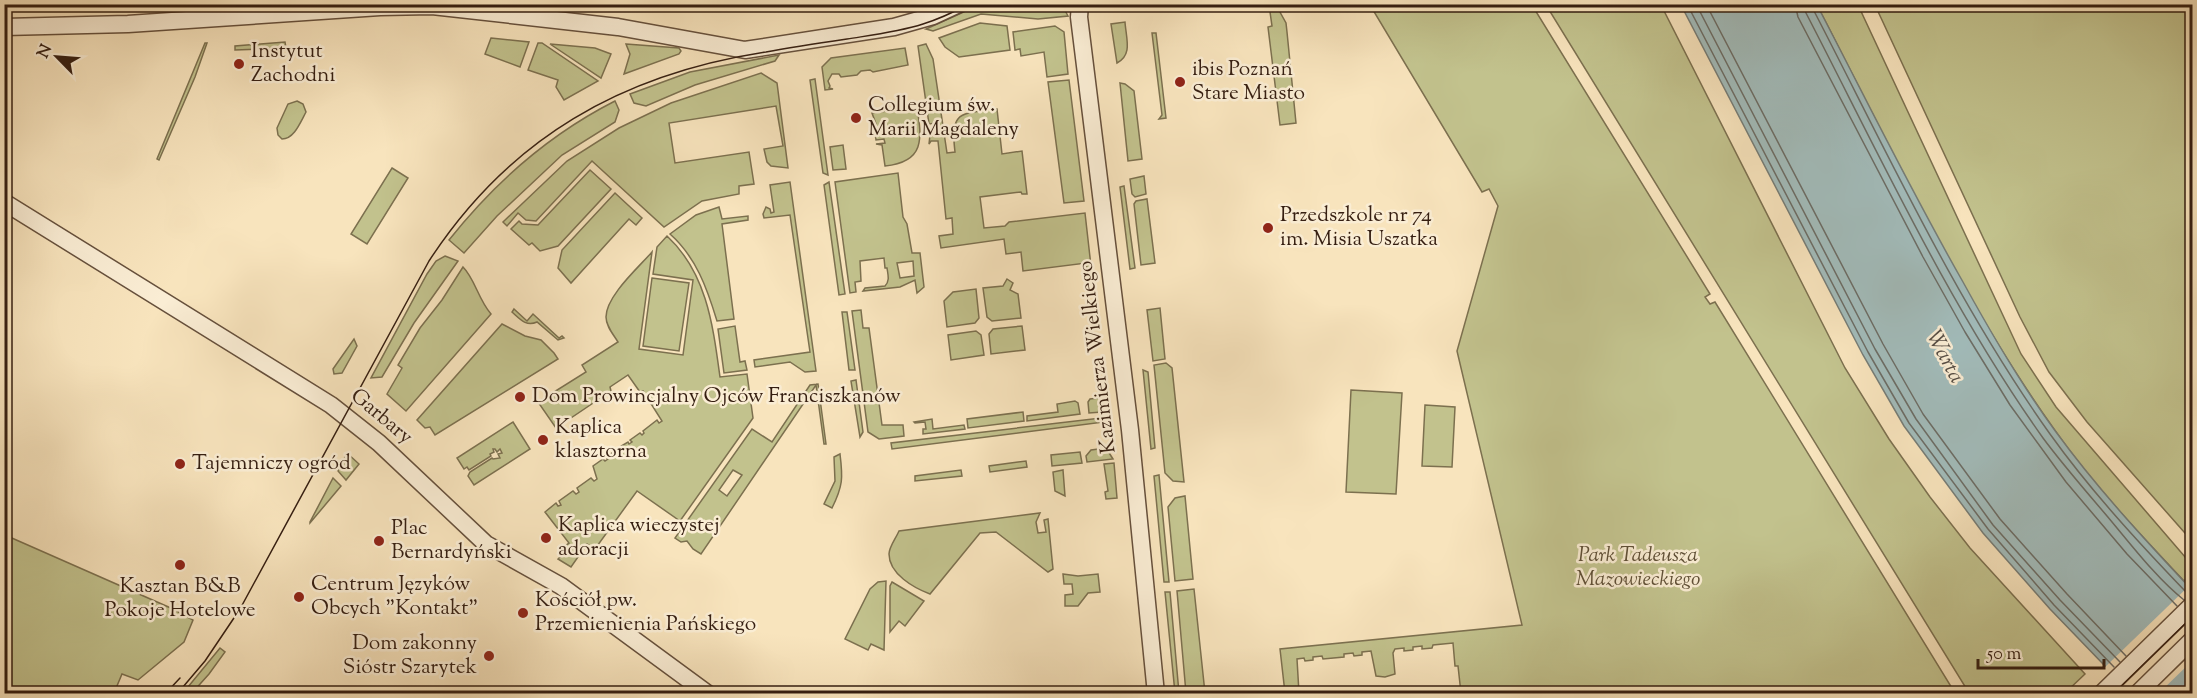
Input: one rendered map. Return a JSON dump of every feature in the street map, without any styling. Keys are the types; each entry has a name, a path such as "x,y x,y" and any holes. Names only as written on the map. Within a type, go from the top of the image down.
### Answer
{"street":[{"path":"4,27 128,24 421,6 618,27 745,50 894,27 933,16 959,4"},
{"name":"Kazimierza Wielkiego","path":"1078,8 1130,430 1156,693"},
{"name":"Garbary","path":"4,202 331,405 379,443 486,544 561,586 708,693"},
{"path":"2100,693 2193,605"},
{"path":"2137,693 2193,640"}],"green space":[{"path":"979,5 1062,5 1068,16 1038,19 981,14 933,31 926,29"},
{"path":"1269,5 1276,5 1286,23 1296,123 1280,125 1268,27 1272,26"},
{"name":"Park Tadeusza Mazowieckiego","path":"1370,5 1532,5 1710,294 1705,297 1710,304 1715,302 1955,693 1461,693 1453,643 1433,645 1432,648 1422,649 1422,646 1413,647 1413,650 1404,651 1404,648 1395,649 1393,653 1395,674 1385,677 1376,676 1371,651 1354,656 1353,653 1344,654 1344,657 1323,659 1322,656 1305,661 1304,658 1297,659 1299,693 1285,693 1280,649 1522,625 1457,351 1498,206 1489,189 1482,192"},
{"path":"1546,5 1661,5 1845,368 1889,439 1970,548 2085,674 2065,693 1969,693"},
{"path":"1817,5 1858,5 2021,354 2056,407 2192,565 2192,573 2184,581 2116,508 2084,469 2020,379 1957,275"},
{"path":"1875,5 2192,5 2192,541 2087,422 2049,372 2020,317"},
{"path":"1125,22 1127,51 1122,60 1117,63 1111,24"},
{"path":"980,23 1007,26 1010,50 959,57 945,47 939,38"},
{"path":"1055,26 1064,32 1068,74 1047,77 1044,52 1021,56 1020,49 1015,50 1013,32"},
{"path":"1152,33 1156,33 1166,118 1159,119 1162,115"},
{"path":"491,38 529,42 520,67 485,54"},
{"path":"285,42 286,48 235,50 235,46"},
{"path":"205,43 207,43 195,77 159,160 157,159"},
{"path":"538,43 542,43 598,81 564,100 556,87 558,80 528,70"},
{"path":"550,44 595,48 611,54 601,78"},
{"path":"626,44 679,48 681,51 679,54 624,74 630,54"},
{"path":"926,44 933,59 947,153 955,152 954,128 960,117 974,112 997,109 1002,154 1022,151 1027,194 1021,192 980,197 984,228 1005,226 1009,222 1085,213 1092,275 1088,276 1086,263 1023,271 1021,252 1006,254 1004,239 941,248 939,236 953,234 952,218 946,219 938,141 931,141 929,144 930,135 937,134 936,123 929,124 918,46"},
{"path":"905,48 908,65 873,72 861,71 857,75 841,77 839,74 832,74 828,81 829,88 833,89 825,90 822,67 831,58"},
{"path":"779,55 775,61 695,85 646,106 634,103 630,94 690,72"},
{"path":"761,73 777,83 788,168 771,166 767,162 764,149 783,146 776,106 669,123 675,163 749,152 754,184 739,186 739,194 702,201 664,227 592,161 536,221 526,220 518,213 507,226 503,222 567,161 619,128 671,103"},
{"path":"815,79 828,175 823,173 810,80"},
{"path":"1069,80 1084,201 1064,203 1048,82"},
{"path":"1120,83 1134,91 1142,159 1128,161"},
{"path":"297,101 303,104 306,112 293,133 282,139 278,135 277,128 288,104"},
{"path":"615,101 619,110 615,122 562,155 497,216 464,253 449,240 504,179 524,162 567,129"},
{"path":"917,107 920,129 918,147 908,160 885,166 882,145 876,144 885,143 884,139 876,140 874,127 876,124 872,113"},
{"path":"843,145 846,169 833,170 830,147"},
{"path":"392,168 408,178 367,244 351,234"},
{"path":"590,170 611,189 558,246 540,251 532,243 529,245 511,229 519,221 522,224 538,225"},
{"path":"898,173 903,217 907,224 912,253 920,253 924,287 917,293 915,280 900,287 863,291 865,288 887,284 888,275 884,258 860,261 861,281 855,282 856,292 850,293 835,182","holes":["913,261 914,276 900,278 897,263"]},
{"path":"1144,176 1146,194 1135,197 1132,194 1130,179"},
{"path":"790,182 816,371 805,372 790,362 755,367 754,360 810,352 790,215 764,218 763,214 766,207 771,213 774,212 770,185"},
{"path":"829,182 845,294 839,295 824,185"},
{"path":"1124,186 1135,268 1130,269 1120,187"},
{"path":"615,193 642,218 636,225 629,219 571,283 558,268 562,250"},
{"path":"1147,199 1155,263 1141,265 1134,204 1136,201"},
{"path":"719,207 722,219 748,216 748,220 722,224 734,319 717,321 705,285 694,263 670,234 696,215"},
{"path":"667,236 691,266 700,283 711,320 720,377 747,374 753,418 680,521 637,491 595,549 587,544 571,567 558,559 564,553 561,549 569,543 545,512 556,503 558,506 561,505 559,501 573,491 576,494 579,492 577,488 591,478 594,481 597,479 593,466 603,459 605,461 608,459 606,457 616,450 618,452 620,450 618,448 632,442 630,440 640,433 642,435 643,431 657,420 659,423 662,421 643,391 640,392 628,375 610,387 611,391 556,428 538,402 586,372 582,365 618,342 607,324 607,309 617,291 652,252 639,349 683,355 693,280 653,274 657,247"},
{"path":"445,256 458,261 414,323 382,377 371,378 427,274 436,261"},
{"path":"463,267 491,314 406,411 387,394 402,368 398,365 420,328 442,300"},
{"path":"652,278 689,283 679,351 643,346"},
{"path":"1007,279 1013,283 1010,290 1018,294 1021,318 992,321 987,317 983,288 1003,286"},
{"path":"976,289 979,318 975,323 947,327 944,301 953,292"},
{"path":"1160,308 1165,359 1153,361 1147,310"},
{"path":"514,309 527,321 533,314 559,338 562,336 564,338 558,340 537,322 530,324 523,322 512,312"},
{"path":"861,310 863,328 869,328 882,425 903,425 904,436 879,439 868,432 852,311"},
{"path":"842,312 847,312 855,370 849,370"},
{"path":"502,324 525,336 541,340 558,359 435,435 430,427 425,428 417,420"},
{"path":"735,326 740,362 745,361 747,370 724,373 718,329"},
{"path":"1022,326 1025,350 991,354 989,334 993,329"},
{"path":"976,331 981,335 984,355 951,360 948,335"},
{"path":"354,339 357,346 342,373 334,374 333,369"},
{"path":"1166,363 1172,368 1184,482 1173,481 1165,473 1154,365"},
{"path":"1143,370 1148,372 1155,448 1151,449"},
{"path":"856,380 863,432 860,437 851,381"},
{"path":"818,384 826,444 824,444 816,385 701,554 687,541 681,542 675,538 752,429 772,442 810,385","holes":["733,470 742,475 727,496 719,490"]},
{"path":"1351,390 1402,393 1396,494 1346,492"},
{"path":"1106,397 1107,403 1102,412 1089,413 1090,399"},
{"path":"1075,401 1078,403 1080,414 1027,421 1027,416 1058,412 1057,404"},
{"path":"1425,405 1455,407 1452,467 1422,466"},
{"path":"1023,412 1024,421 968,428 967,419"},
{"path":"1101,418 1104,422 892,449 891,443"},
{"path":"932,419 933,429 964,425 965,429 923,434 923,429 926,429 925,422 914,422"},
{"path":"513,422 530,449 474,485 468,476 470,472 492,458 500,458 498,454 502,453 500,449 497,452 493,449 491,456 469,470 467,467 464,469 457,458"},
{"path":"1106,448 1113,459 1087,462 1086,456 1091,450"},
{"path":"1080,452 1082,463 1052,466 1051,455"},
{"path":"347,453 359,464 346,480 338,471"},
{"path":"840,454 841,482 832,508 824,504 835,481 834,457"},
{"path":"1026,461 1027,467 990,472 989,466"},
{"path":"1114,463 1117,498 1106,499 1105,492 1108,491 1104,464"},
{"path":"961,470 962,476 915,481 915,476"},
{"path":"1063,470 1065,496 1055,491 1053,472"},
{"path":"1159,475 1169,582 1164,582 1154,476"},
{"path":"333,478 341,486 310,523 310,522"},
{"path":"1185,496 1193,579 1175,581 1168,507 1175,498"},
{"path":"1040,513 1036,522 1038,533 1046,532 1044,520 1048,519 1053,569 1048,572 996,532 980,533 930,594 904,579 893,568 890,561 890,548 899,531"},
{"path":"5,535 193,620 184,642 138,680 122,674 114,693 5,693"},
{"path":"1063,574 1078,576 1098,574 1100,592 1088,593 1078,606 1065,606 1065,595 1073,594 1072,584 1064,584"},
{"path":"886,581 884,650 871,644 868,650 845,639 870,589 878,582"},
{"path":"892,582 924,601 905,626 899,621 890,632 890,586"},
{"path":"1194,589 1205,693 1186,693 1177,591"},
{"path":"1165,592 1170,592 1179,693 1175,693"},
{"path":"220,648 225,652 209,674 192,693 183,693"}],"water":[{"name":"Warta","path":"1681,5 1817,5 1925,213 1984,320 2019,377 2043,414 2088,473 2192,590 2192,693 2131,693 2050,609 1983,533 1904,426 1863,355"}],"pier":[{"path":"2191,584 2192,661 2158,694 2127,694 2103,669"}],"tram line":[{"path":"177,694 205,661 240,609 429,261 461,218 495,180 533,147 574,119 617,95 664,77 713,62 904,29 935,20 969,4"},
{"path":"2113,694 2192,617"},
{"path":"165,694 180,678"}],"place":[{"name":"Instytut Zachodni","path":"239,64"},
{"name":"ibis Poznań Stare Miasto","path":"1180,82"},
{"name":"Collegium św. Marii Magdaleny","path":"856,118"},
{"name":"Przedszkole nr 74 im. Misia Uszatka","path":"1268,228"},
{"name":"Dom Prowincjalny Ojców Franciszkanów","path":"520,397"},
{"name":"Kaplica klasztorna","path":"543,440"},
{"name":"Tajemniczy ogród","path":"180,464"},
{"name":"Kaplica wieczystej adoracji","path":"546,538"},
{"name":"Plac Bernardyński","path":"379,541"},
{"name":"Kasztan B&B Pokoje Hotelowe","path":"180,565"},
{"name":"Centrum Języków Obcych \"Kontakt\"","path":"299,597"},
{"name":"Kościół pw. Przemienienia Pańskiego","path":"523,613"},
{"name":"Dom zakonny Sióstr Szarytek","path":"489,656"}]}
